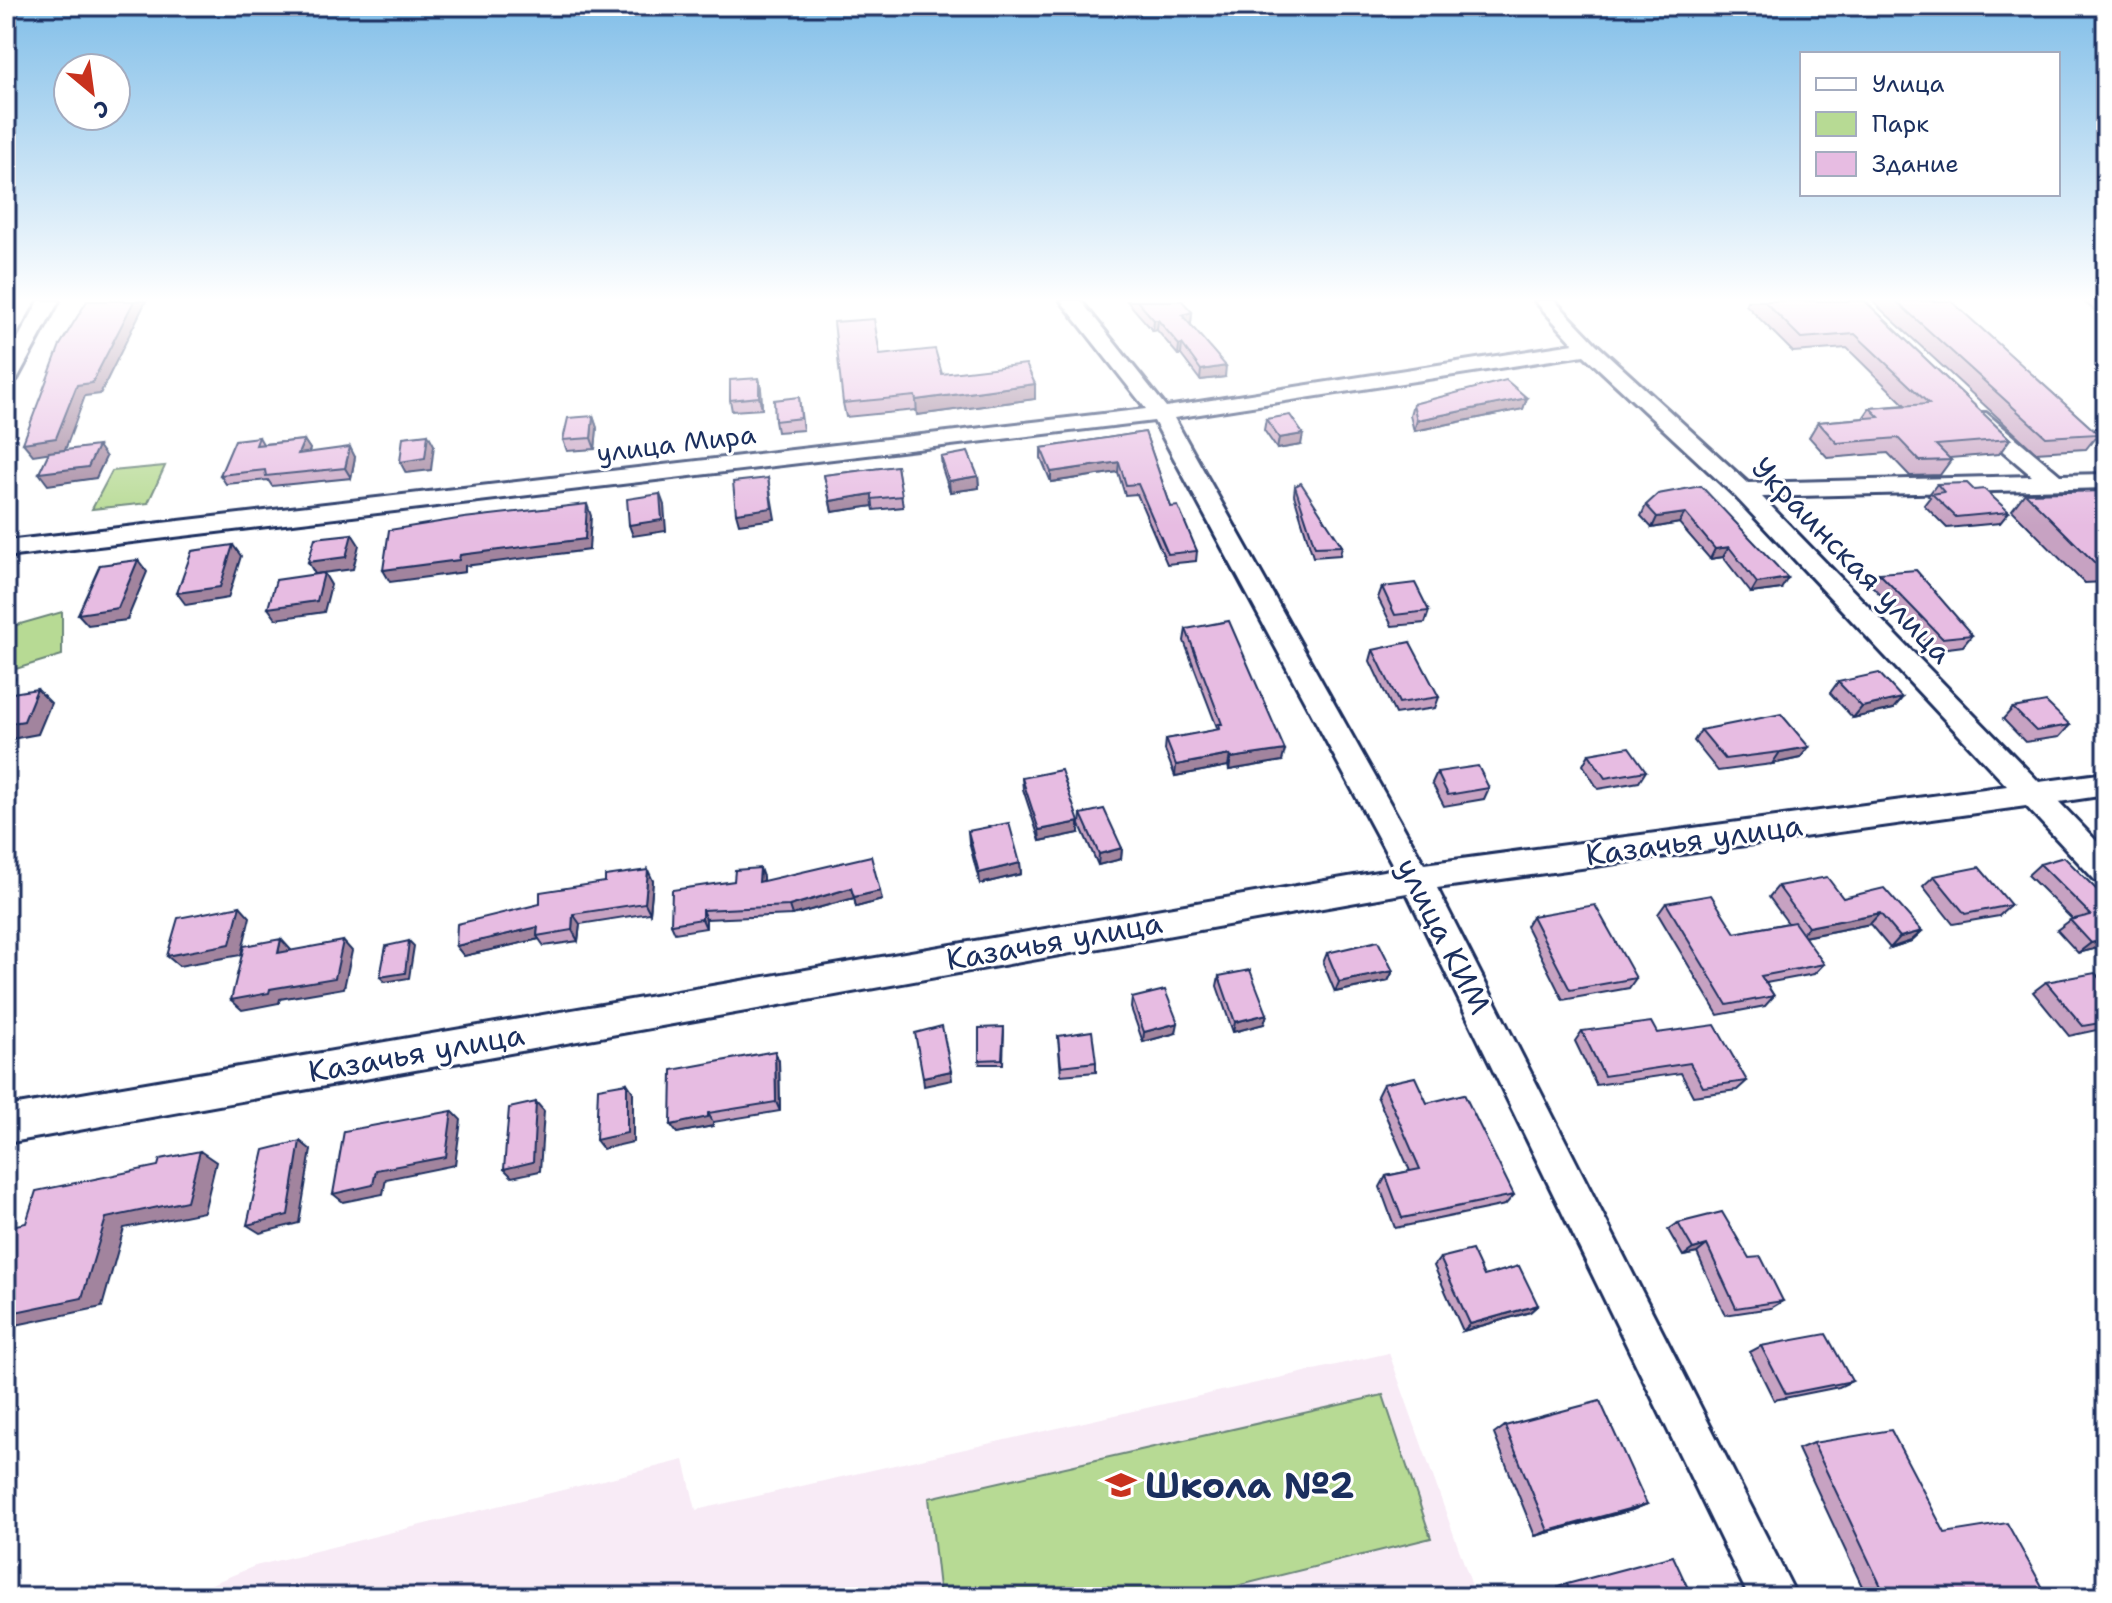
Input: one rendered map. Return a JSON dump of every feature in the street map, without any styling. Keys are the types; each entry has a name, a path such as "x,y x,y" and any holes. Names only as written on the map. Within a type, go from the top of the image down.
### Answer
{"street":[{"name":"улица КИМ","path":"1130,376 1161,414 1416,878 1774,1597"},
{"name":"улица Мира","path":"6,549 1161,414 1409,376"},
{"name":"Украинская улица","path":"1619,376 1742,490 2106,871"},
{"path":"1965,405 2010,448 2053,481"},
{"path":"1742,490 2106,481"},
{"name":"Казачья улица","path":"6,1125 1416,878 2106,784"}],"shaded area":[{"name":"Школа №2","path":"1389,1353 1476,1597 180,1597 255,1566 684,1460 696,1510"}],"green space":[{"path":"165,466 148,503 92,509 112,471"},
{"path":"62,612 62,655 6,672 6,628"},
{"path":"1383,1395 1431,1538 1192,1597 940,1597 929,1498"}],"building":[{"path":"48,376 96,376 92,383 77,385 56,438 23,443"},
{"path":"840,376 1031,376 1035,384 916,400 915,396 843,403"},
{"path":"1899,376 1944,376 2010,439 1936,445 1951,460 1920,461 1898,438 1837,443 1818,422 1879,417 1870,408 1929,404"},
{"path":"1979,376 2034,376 2098,434 2046,437"},
{"path":"759,378 759,397 730,400 730,380"},
{"path":"1506,380 1527,398 1417,420 1413,404"},
{"path":"799,397 801,418 775,421 774,400"},
{"path":"1290,415 1303,434 1279,438 1266,419"},
{"path":"593,416 591,438 563,440 568,418"},
{"path":"1145,432 1171,507 1178,506 1197,551 1168,554 1138,484 1126,485 1119,462 1051,472 1041,448"},
{"path":"428,434 425,458 400,462 403,437"},
{"path":"259,437 256,445 304,440 298,454 350,447 345,468 266,476 265,470 220,475 235,440"},
{"path":"98,446 88,467 39,473 49,452"},
{"path":"968,452 978,476 949,481 941,457"},
{"path":"897,466 902,496 872,499 872,494 830,501 824,475"},
{"path":"768,478 772,508 736,513 733,482"},
{"path":"1301,483 1342,546 1315,547 1295,486"},
{"path":"1967,483 1974,490 1984,489 2009,512 1956,517 1932,494 1944,492 1937,484"},
{"path":"1701,486 1788,578 1757,583 1729,547 1715,549 1685,513 1657,517 1646,505 1658,494"},
{"path":"2106,491 2106,566 2099,567 2025,493"},
{"path":"660,494 662,520 629,525 627,499"},
{"path":"587,504 585,539 460,555 459,560 383,570 389,530"},
{"path":"352,534 346,557 308,562 315,538"},
{"path":"233,545 220,587 177,593 192,551"},
{"path":"138,560 118,608 78,614 100,565"},
{"path":"1916,570 1972,635 1942,638 1879,573"},
{"path":"324,573 317,601 268,608 276,580"},
{"path":"1415,583 1429,611 1395,615 1382,587"},
{"path":"1229,621 1285,750 1231,758 1230,755 1176,765 1166,739 1220,729 1219,724 1222,724 1186,629"},
{"path":"1410,642 1439,697 1399,703 1373,650"},
{"path":"1879,673 1902,698 1862,707 1838,682"},
{"path":"37,689 24,721 6,724 6,694"},
{"path":"2046,702 2070,725 2036,731 2013,708"},
{"path":"1781,714 1809,747 1725,759 1701,730"},
{"path":"1629,747 1646,771 1605,778 1589,754"},
{"path":"1478,766 1489,788 1448,795 1437,772"},
{"path":"1061,770 1079,822 1039,830 1022,778"},
{"path":"1104,809 1122,848 1099,854 1081,814"},
{"path":"1009,823 1020,863 979,873 968,831"},
{"path":"871,856 880,891 854,897 851,888 789,906 702,910 702,919 671,924 672,890 734,881 735,870 760,868 759,882"},
{"path":"2064,857 2106,899 2106,939 2091,943 2070,920 2091,915 2040,864"},
{"path":"1979,867 2011,905 1965,914 1934,876"},
{"path":"648,870 645,903 573,914 572,930 537,936 538,927 456,946 457,924 540,904 540,892 605,882 605,876"},
{"path":"1827,877 1843,898 1884,888 1922,931 1900,937 1880,913 1808,927 1778,886"},
{"path":"1711,895 1735,933 1794,922 1824,964 1761,976 1774,996 1727,1005 1666,903"},
{"path":"1595,905 1636,978 1570,990 1532,916"},
{"path":"240,906 230,944 167,956 178,918"},
{"path":"281,939 278,953 343,941 335,978 270,989 269,993 231,1000 244,946"},
{"path":"409,941 405,973 380,977 386,946"},
{"path":"1378,941 1393,971 1339,982 1327,953"},
{"path":"1250,970 1267,1014 1235,1022 1219,976"},
{"path":"2095,973 2106,986 2106,1022 2083,1026 2046,982"},
{"path":"1165,990 1178,1023 1144,1032 1132,998"},
{"path":"1651,1022 1657,1033 1715,1025 1747,1081 1703,1087 1690,1063 1604,1076 1582,1031"},
{"path":"942,1026 951,1071 923,1077 915,1033"},
{"path":"1004,1027 1002,1059 979,1060 979,1028"},
{"path":"1092,1031 1096,1062 1061,1066 1058,1036"},
{"path":"775,1051 776,1102 708,1113 708,1117 671,1125 672,1070"},
{"path":"1415,1077 1427,1103 1464,1094 1514,1195 1402,1218 1386,1176 1420,1169 1383,1084"},
{"path":"627,1083 627,1133 596,1140 598,1088"},
{"path":"536,1102 533,1162 504,1169 509,1108"},
{"path":"452,1111 446,1157 376,1170 373,1185 333,1194 344,1131"},
{"path":"300,1141 288,1215 247,1225 264,1150"},
{"path":"200,1151 187,1201 106,1218 82,1298 6,1314 6,1227 26,1223 36,1191 158,1166 160,1159"},
{"path":"1722,1212 1749,1258 1761,1257 1783,1301 1736,1308 1707,1245 1693,1249 1678,1223"},
{"path":"1472,1250 1484,1276 1519,1266 1538,1305 1470,1324 1440,1258"},
{"path":"1826,1334 1852,1381 1786,1394 1761,1346"},
{"path":"1600,1401 1647,1504 1548,1531 1505,1426"},
{"path":"1891,1430 1945,1533 2007,1523 2048,1597 1886,1597 1813,1443"},
{"path":"1673,1556 1692,1597 1572,1597 1567,1584"}],"place":[{"name":"Школа №2","path":"1121,1485"}]}
